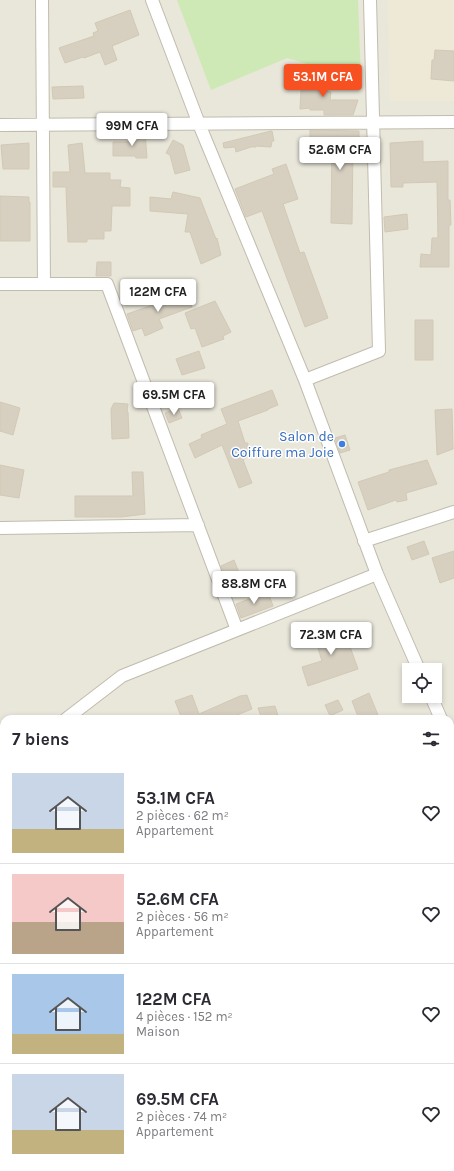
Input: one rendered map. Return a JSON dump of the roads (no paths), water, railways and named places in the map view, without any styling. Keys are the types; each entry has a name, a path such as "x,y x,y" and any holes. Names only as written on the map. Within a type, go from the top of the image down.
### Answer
{"street":[{"path":"42,0 44,284"},
{"path":"152,0 199,124 305,380 377,574 417,663"},
{"path":"305,380 379,351 370,0"},
{"path":"0,125 454,122"},
{"path":"0,284 107,284 237,630"},
{"path":"364,541 454,512"},
{"path":"0,528 198,525"},
{"path":"71,715 122,676 377,574"},
{"path":"434,703 439,715"}],"place":[{"name":"Salon de Coiffure ma Joie","path":"342,444"}]}
